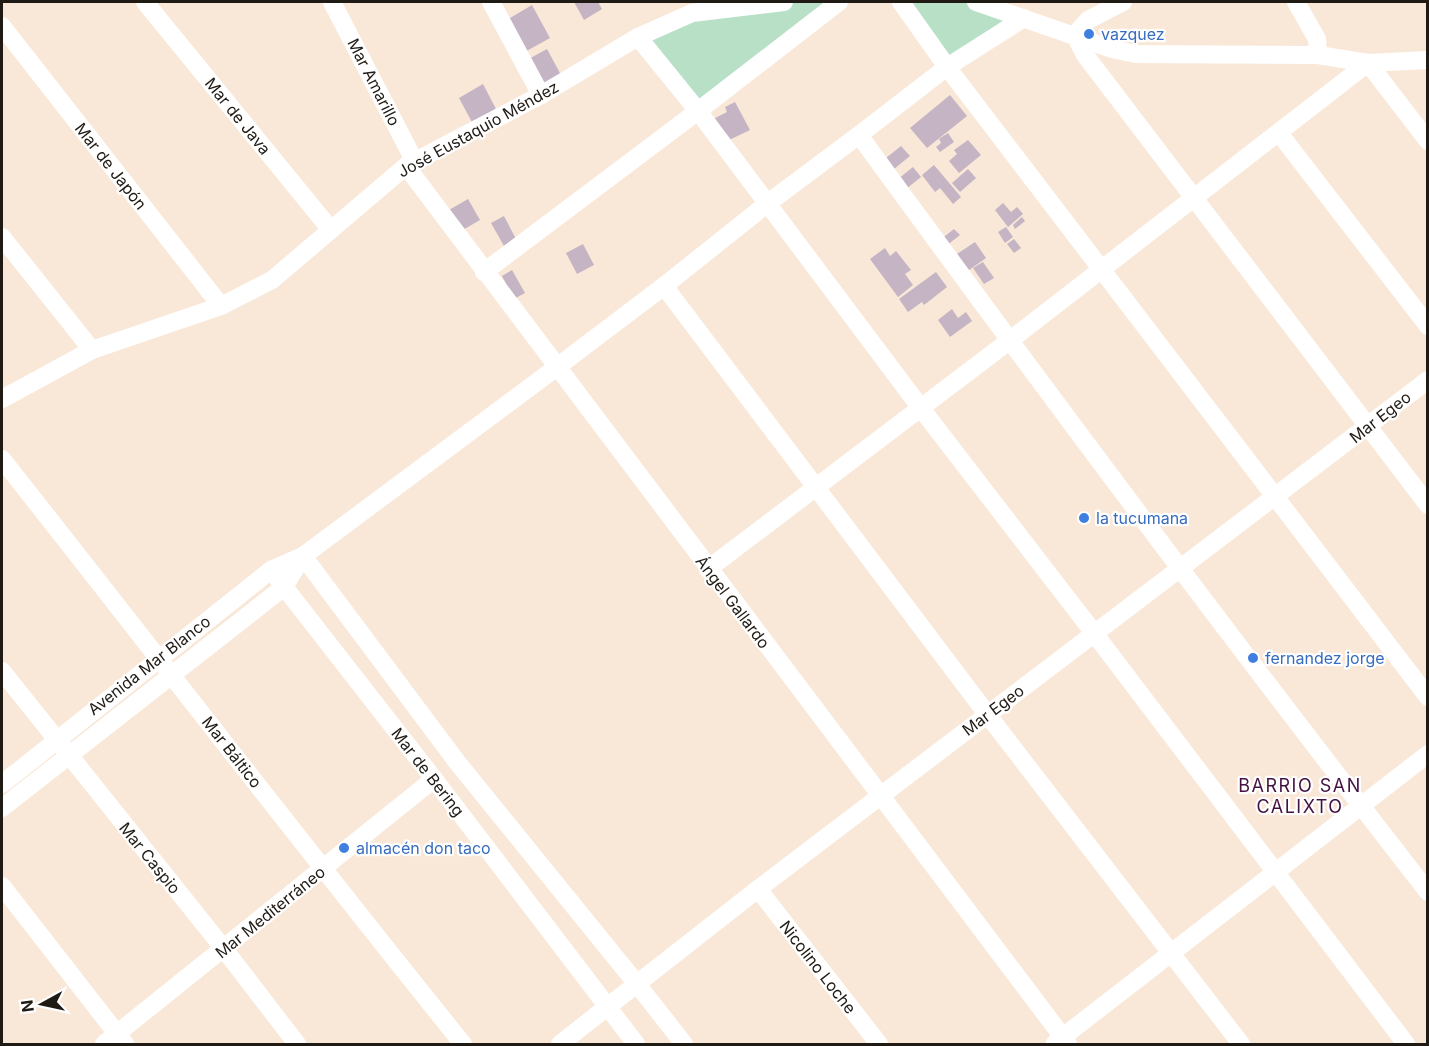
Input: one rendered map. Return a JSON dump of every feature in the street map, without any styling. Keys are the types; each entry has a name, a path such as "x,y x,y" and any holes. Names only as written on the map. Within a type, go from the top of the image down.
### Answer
{"street":[{"name":"Mar de Java","path":"145,2 331,230"},
{"name":"Mar Amarillo","path":"332,2 410,164"},
{"name":"José Eustaquio Méndez","path":"2,399 92,350 221,306 272,280 410,164 542,94 638,37 692,13 784,2"},
{"path":"484,272 839,2"},
{"path":"901,2 947,67 1428,697"},
{"path":"976,2 1112,49 1136,54 1318,55 1368,63 1428,60"},
{"path":"1075,35 1088,20 1123,2"},
{"path":"1296,2 1317,39 1318,55"},
{"path":"498,4 542,94"},
{"path":"284,587 303,556 664,286 768,203 947,67 1024,18"},
{"name":"Mar de Japón","path":"2,26 221,306"},
{"path":"1075,35 1085,55 1195,196 1428,505"},
{"path":"638,37 698,111 920,407 1406,1044"},
{"path":"708,569 1010,341 1368,63"},
{"path":"1368,63 1428,141"},
{"path":"1278,132 1428,326"},
{"path":"859,135 1179,568 1428,892"},
{"name":"Ángel Gallardo","path":"410,164 484,272 880,796 1061,1042"},
{"path":"2,237 92,350"},
{"path":"664,286 987,714 1241,1044"},
{"name":"Mar Egeo","path":"560,1044 758,889 1428,380"},
{"name":"Mar Báltico","path":"2,459 323,870 463,1044"},
{"path":"303,556 457,762 684,1044"},
{"name":"Avenida Mar Blanco","path":"2,784 158,657 271,570 303,556"},
{"name":"Mar de Bering","path":"271,570 636,1044"},
{"name":"Avenida Mar Blanco","path":"2,808 284,587"},
{"name":"Mar Caspio","path":"2,671 297,1044"},
{"path":"1061,1042 1170,952 1428,754"},
{"name":"Mar Mediterráneo","path":"115,1041 224,949 434,779"},
{"path":"2,886 115,1041"},
{"name":"Nicolino Loche","path":"758,889 879,1044"}],"green space":[{"path":"791,2 837,2 698,109 640,37 682,17"},
{"path":"903,2 973,2 1021,18 948,65"}],"building":[{"path":"574,2 598,2 602,9 584,20"},
{"path":"532,5 550,38 523,53 505,21"},
{"path":"547,49 561,75 540,88 525,61"},
{"path":"483,84 497,111 473,124 459,98"},
{"path":"950,95 967,116 927,148 910,128"},
{"path":"735,102 750,130 727,141 715,118 727,112 725,107"},
{"path":"948,133 954,142 940,152 936,147 941,143 939,139"},
{"path":"968,140 981,155 959,173 949,161 957,154 954,150"},
{"path":"901,146 910,156 894,169 886,158"},
{"path":"934,165 961,197 953,204 940,188 935,192 922,175"},
{"path":"913,167 921,177 906,189 898,179"},
{"path":"968,169 976,178 960,192 952,183"},
{"path":"468,199 480,220 461,231 449,210"},
{"path":"1003,203 1011,212 1017,207 1023,214 1008,227 995,210"},
{"path":"504,216 516,239 504,246 491,223"},
{"path":"1022,217 1025,221 1015,229 1013,225"},
{"path":"1006,227 1013,237 1005,243 998,232"},
{"path":"954,229 960,235 946,246 940,240"},
{"path":"1014,239 1021,248 1014,253 1007,244"},
{"path":"975,242 986,258 965,273 954,256"},
{"path":"583,244 594,265 577,274 566,253"},
{"path":"885,248 890,256 896,251 911,270 905,274 913,285 898,297 870,259"},
{"path":"983,262 994,278 984,284 973,268"},
{"path":"512,270 525,293 514,299 502,276"},
{"path":"936,272 947,287 924,305 922,302 908,312 899,299"},
{"path":"952,309 958,318 966,312 972,321 950,337 938,320"}],"place":[{"name":"vazquez","path":"1089,34"},
{"name":"la tucumana","path":"1084,518"},
{"name":"fernandez jorge","path":"1253,658"},
{"name":"almacén don taco","path":"344,848"}],"district":[{"name":"BARRIO SAN CALIXTO","path":"1300,796"}]}
